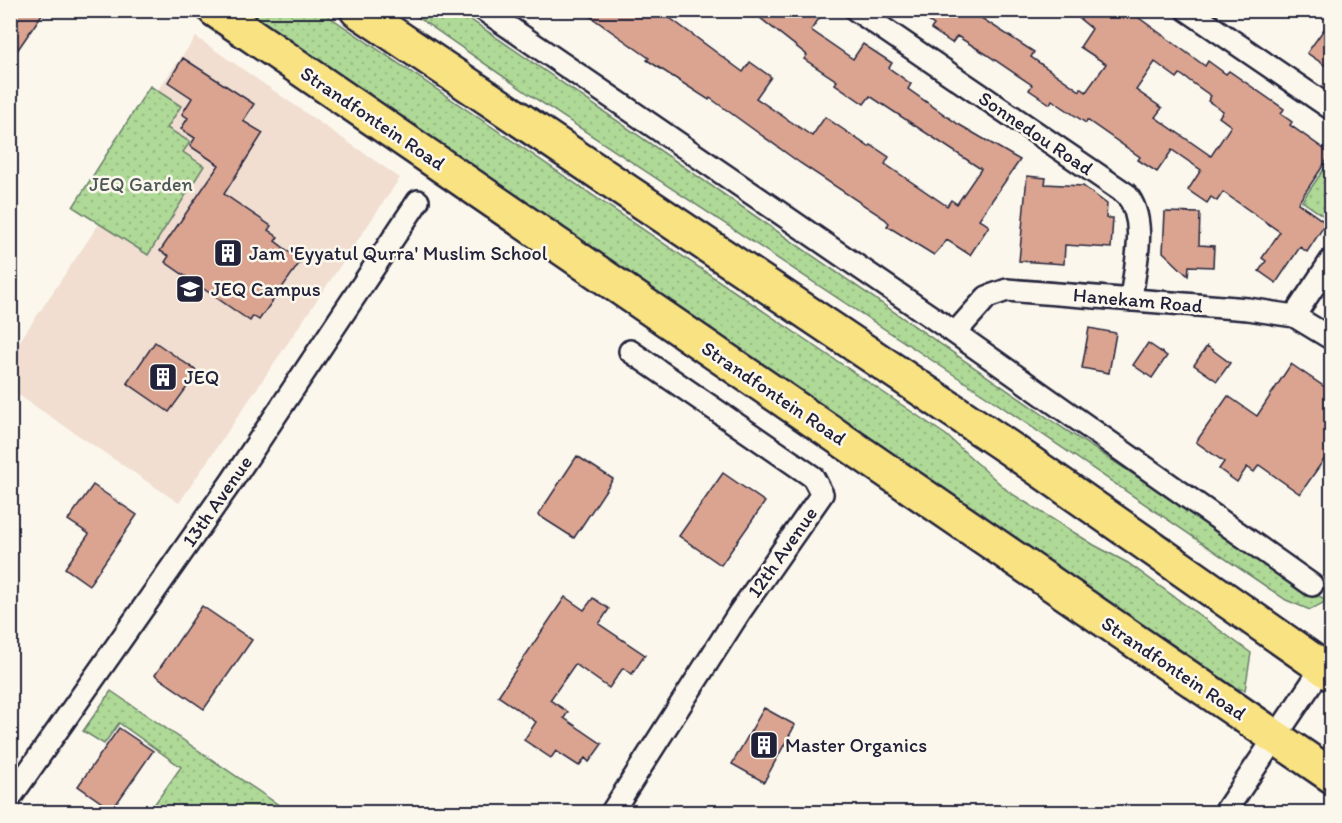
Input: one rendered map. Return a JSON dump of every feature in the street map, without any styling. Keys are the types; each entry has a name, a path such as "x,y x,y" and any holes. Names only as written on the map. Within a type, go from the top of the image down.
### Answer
{"main road":[{"name":"Strandfontein Road","path":"215,10 1332,776"},
{"path":"357,10 1009,447 1328,665"}],"street":[{"path":"484,10 955,333 1312,585"},
{"name":"Sonnedou Road","path":"856,10 1126,194 1134,206 1138,221 1131,300"},
{"path":"1187,10 1332,109"},
{"name":"13th Avenue","path":"10,798 232,480 418,201"},
{"path":"1294,316 1332,259"},
{"name":"Hanekam Road","path":"955,333 987,297 1007,290 1248,309 1294,316 1332,339"},
{"name":"12th Avenue","path":"612,813 739,613 822,494 813,477 630,351"},
{"path":"1225,813 1275,736 1328,665"}],"shaded area":[{"name":"JEQ Campus","path":"196,37 400,178 179,503 11,390 11,354 99,224 73,207"}],"green space":[{"path":"243,11 321,11 946,435 1009,492 1094,545 1128,563 1251,653 1245,690 1233,688"},
{"path":"409,11 458,11 1055,423 1327,601 1310,610 1286,600 986,396 530,95"},
{"name":"JEQ Garden","path":"150,86 181,106 167,128 190,142 183,152 204,166 148,255 73,207"},
{"path":"1331,159 1331,221 1302,201"},
{"path":"111,691 289,812 149,812 181,767 119,723 104,744 83,731"}],"building":[{"path":"10,10 45,10 10,61"},
{"path":"581,10 659,10 743,72 750,62 771,77 756,98 812,136 825,117 869,147 871,145 889,157 885,164 947,206 951,200 957,204 981,169 870,96 864,104 835,84 837,81 804,59 807,55 750,10 825,10 811,30 853,59 863,44 892,63 889,68 911,84 908,89 958,124 1020,160 979,219 989,226 970,255 947,240 934,255 887,226 889,223 885,219 800,163 710,98 709,100 647,60 649,58"},
{"path":"912,10 969,10 1034,52 1031,57 1080,91 1081,88 1086,92 1106,64 1080,47 1092,29 1069,10 1128,10 1205,66 1208,61 1226,74 1229,71 1284,109 1281,114 1292,122 1290,125 1331,154 1298,203 1326,223 1307,252 1300,247 1276,283 1259,271 1266,261 1262,258 1280,232 1223,192 1217,201 1211,197 1207,203 1188,190 1201,170 1172,150 1157,172 1138,160 1140,157 1087,120 1086,123 1052,100 1050,104 1029,90 1032,85 986,54 957,36 952,43 931,29 934,25","holes":["1155,62 1177,78 1180,74 1211,96 1208,101 1223,111 1219,117 1231,126 1211,156 1155,117 1162,108 1136,90"]},
{"path":"1332,18 1332,70 1307,53"},
{"name":"Jam 'Eyyatul Qurra' Muslim School","path":"183,58 254,104 243,121 263,133 224,194 271,226 268,230 278,237 275,241 301,261 259,320 253,316 250,321 165,262 169,256 160,251 219,165 190,146 195,138 181,129 188,118 182,114 192,98 168,82"},
{"path":"1027,176 1046,178 1045,184 1083,186 1107,204 1106,218 1113,218 1111,248 1065,245 1064,264 1019,261"},
{"path":"1165,212 1200,213 1199,245 1214,246 1213,267 1189,266 1188,276 1163,252"},
{"path":"1089,328 1116,333 1109,373 1082,368"},
{"name":"JEQ","path":"155,342 198,372 169,412 127,383"},
{"path":"1148,343 1167,356 1152,378 1133,365"},
{"path":"1207,346 1230,363 1217,381 1194,365"},
{"path":"1291,364 1332,392 1332,448 1300,494 1259,465 1254,472 1247,467 1237,482 1219,469 1224,462 1196,442 1228,396 1257,416"},
{"path":"577,456 613,479 574,538 538,515"},
{"path":"723,473 765,502 721,565 679,536"},
{"path":"93,485 137,515 89,585 65,568 89,534 68,520"},
{"path":"565,597 584,610 593,598 609,609 599,624 645,655 632,674 623,668 609,688 575,664 550,700 568,712 564,718 602,744 589,762 585,758 579,766 556,751 551,758 524,740 536,722 498,696"},
{"path":"202,606 252,640 204,709 155,675"},
{"name":"Master Organics","path":"764,708 795,725 764,782 732,764"},
{"path":"119,728 153,751 112,810 78,786"}],"place":[{"name":"Jam 'Eyyatul Qurra' Muslim School","path":"228,253"},
{"name":"JEQ Campus","path":"190,289"},
{"name":"JEQ","path":"163,377"},
{"name":"Master Organics","path":"764,745"}]}
